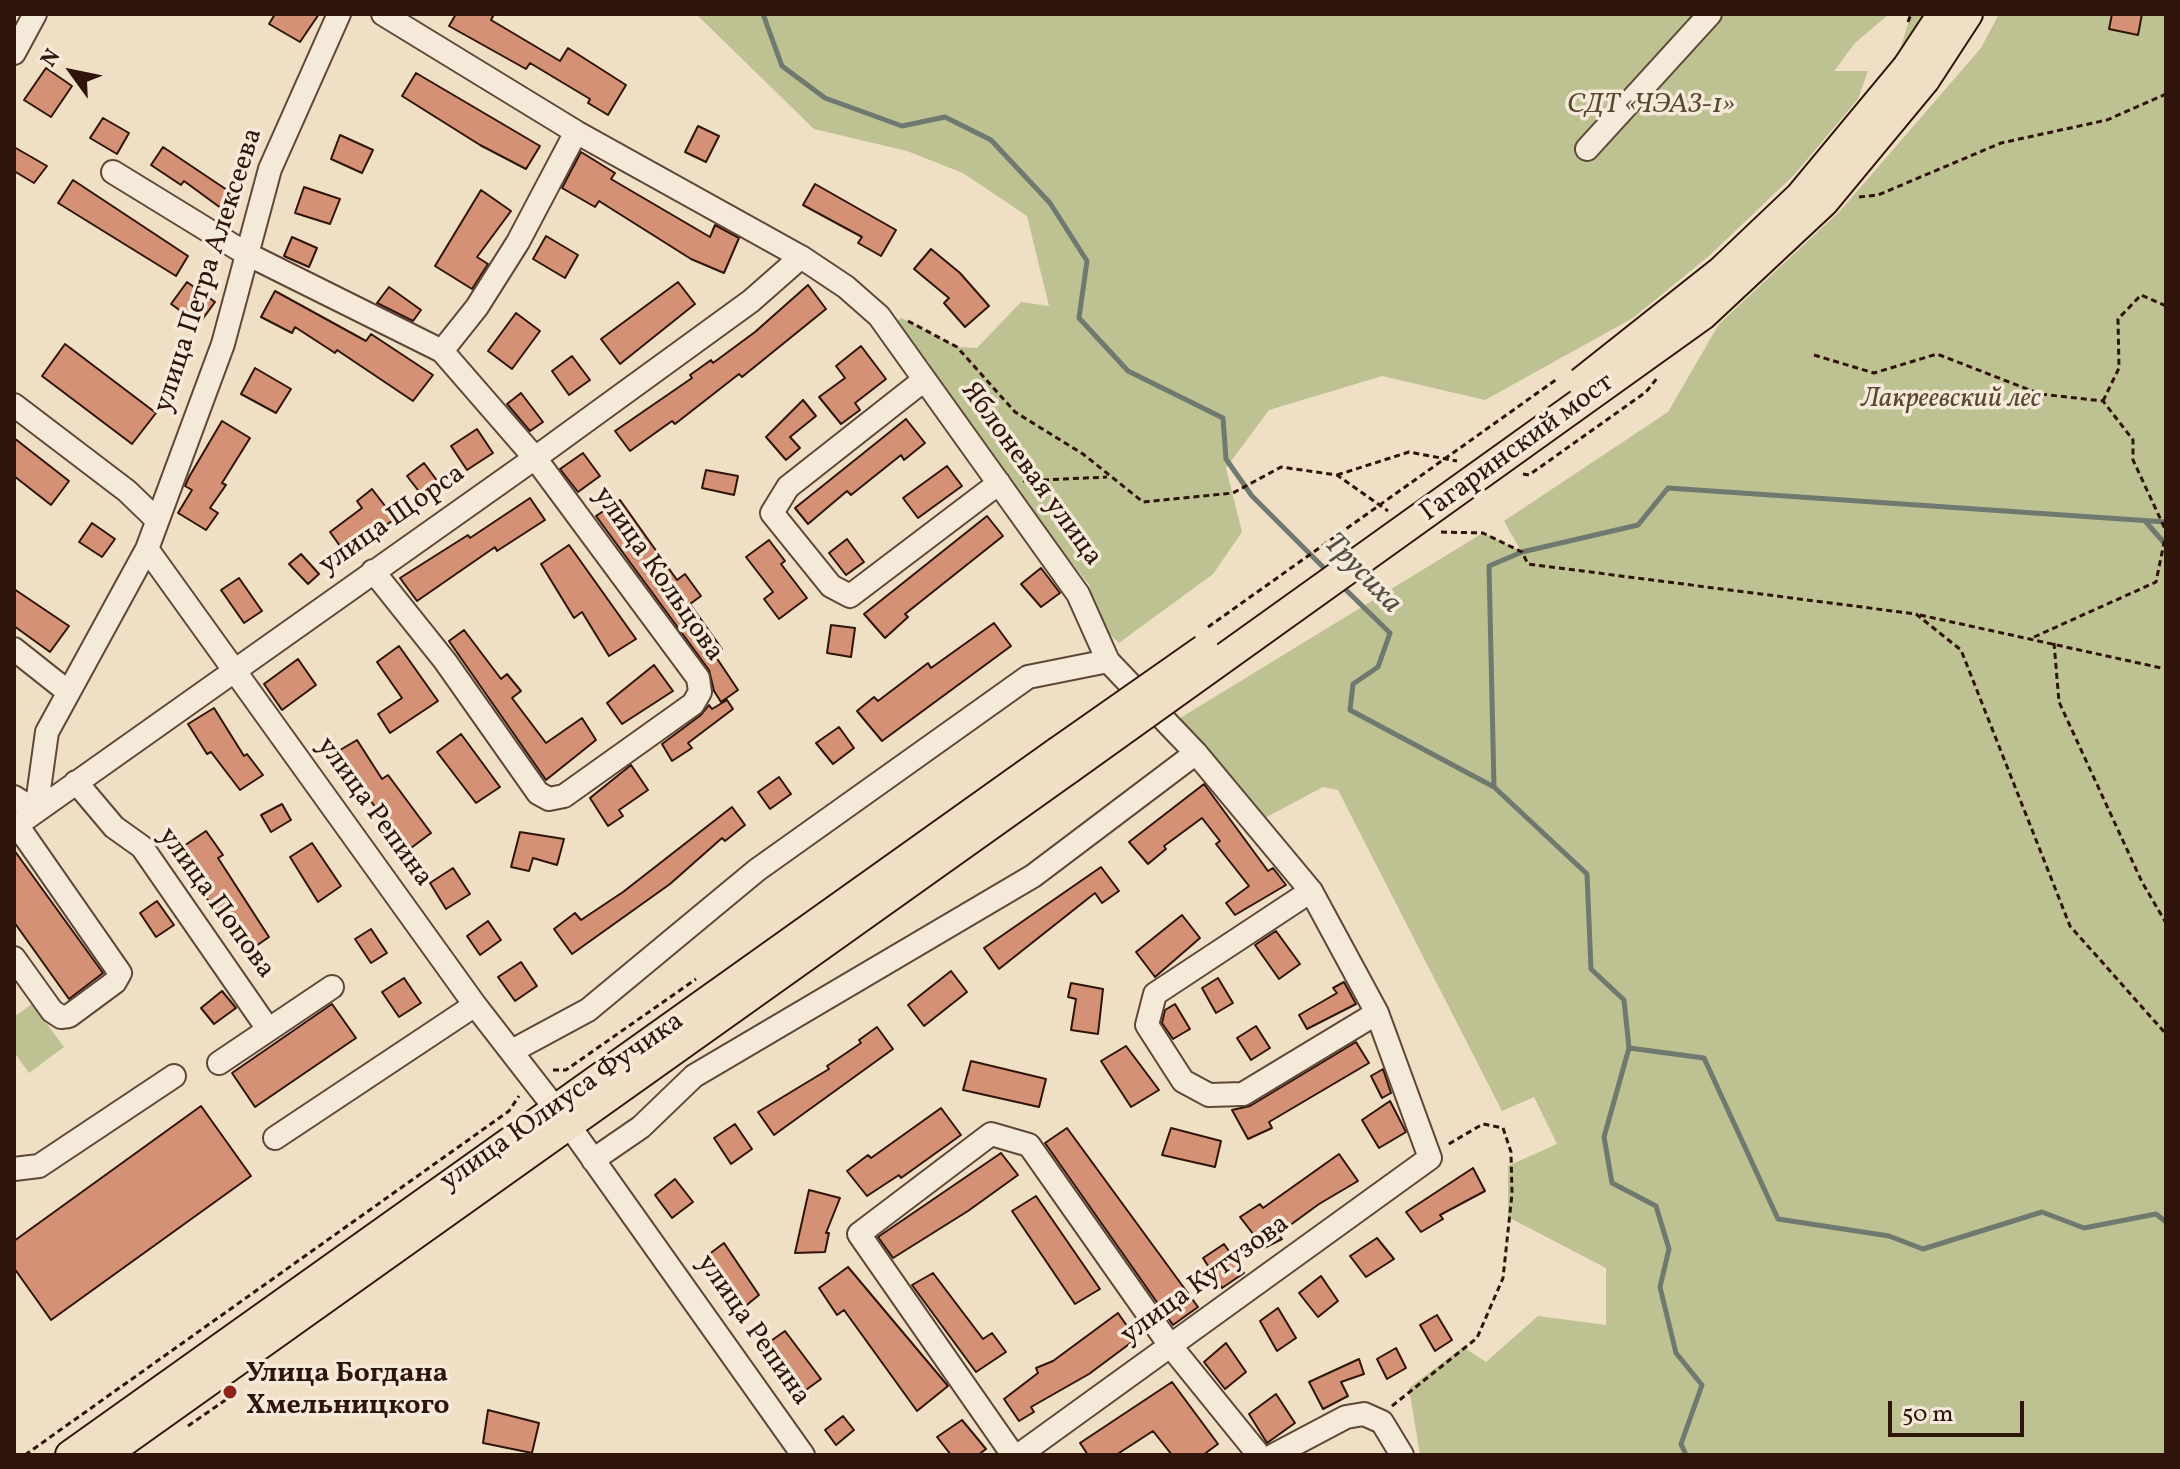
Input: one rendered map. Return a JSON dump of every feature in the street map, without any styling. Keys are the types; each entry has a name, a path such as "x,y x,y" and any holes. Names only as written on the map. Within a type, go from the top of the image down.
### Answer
{"main road":[{"path":"1916,74 1942,14"},
{"path":"1916,74 1968,14"},
{"name":"Гагаринский мост","path":"1063,761 1703,315 1824,202 1916,74"},
{"name":"улица Юлиуса Фучика","path":"70,1455 561,1116 1063,761"},
{"name":"улица Юлиуса Фучика","path":"105,1455 561,1116"}],"street":[{"path":"14,53 35,14"},
{"name":"улица Петра Алексеева","path":"36,811 47,732 147,549 223,344 270,169 339,14"},
{"name":"Яблоневая улица","path":"383,14 576,132 801,257 846,287 879,316 1078,594 1108,661 1196,753 1311,891 1377,1013 1430,1158"},
{"path":"1587,149 1710,14"},
{"path":"442,351 477,307 518,242 576,132"},
{"path":"113,172 245,253 442,351 535,458"},
{"name":"улица Щорса","path":"15,826 232,669 535,458 751,301 801,257"},
{"path":"924,380 788,487 772,513 831,586 850,596 999,483"},
{"path":"14,405 127,491 156,519"},
{"name":"улица Кольцова","path":"373,571 445,661 538,793 549,799 564,796 693,704 700,692 698,678 535,458"},
{"name":"улица Репина","path":"147,549 475,1005 593,1160 803,1455"},
{"path":"14,649 67,691"},
{"path":"512,1051 588,1010 757,870 1028,677 1108,661"},
{"path":"593,1160 641,1127 694,1076 1033,876 1196,753"},
{"name":"улица Попова","path":"76,782 114,827 142,847 268,1029"},
{"path":"14,797 36,811"},
{"path":"14,958 52,1011 61,1017 69,1016 115,982 120,973 15,826"},
{"path":"1311,891 1155,994 1147,1025 1183,1081 1209,1095 1243,1094 1377,1013"},
{"path":"219,1063 332,987"},
{"path":"275,1138 475,1005"},
{"path":"14,1169 39,1166 174,1076"},
{"path":"1013,1455 859,1234 991,1134 1029,1145 1169,1344 1249,1447 1259,1455"},
{"name":"улица Кутузова","path":"1019,1455 1430,1158"},
{"path":"1274,1455 1346,1417 1364,1414 1382,1422 1402,1455"}],"path":[{"path":"2103,401 2119,368 2118,319 2141,295 2166,306"},
{"path":"902,318 957,347 1015,412 1083,454 1107,477 1143,502 1233,493 1281,467 1337,475 1396,516"},
{"path":"1814,355 1874,373 1937,354 2040,394 2103,401 2133,440 2133,460 2166,532 2156,582 2032,638"},
{"path":"1202,631 1566,373"},
{"path":"999,483 1107,477"},
{"path":"1435,532 1483,533 1522,552 1528,564 1916,614 2166,669"},
{"path":"1916,614 1961,650 2070,926 2166,1034"},
{"path":"2054,643 2059,702 2105,794 2142,882 2166,923"},
{"path":"25,1455 509,1111 521,1093"},
{"path":"1382,1422 1397,1399 1477,1338 1503,1278 1512,1194 1511,1152 1503,1128 1483,1124 1430,1158"}],"green space":[{"name":"СДТ «ЧЭАЗ-1»","path":"696,14 1889,14 1855,43 1834,71 1868,71 1858,99 1795,174 1709,256 1633,318 1485,400 1382,376 1269,410 1226,468 1242,532 1213,574 1119,643 1088,614 1090,586 935,389 930,364 892,323 902,318 957,347 977,348 1021,302 1049,306 1027,216 963,173 907,151 814,129"},
{"path":"1911,14 1925,14 1897,60"},
{"name":"Лакреевский лес","path":"1999,14 2166,14 2166,1455 1420,1455 1409,1388 1463,1347 1486,1362 1538,1316 1606,1325 1606,1268 1508,1217 1508,1166 1557,1144 1534,1097 1502,1111 1338,790 1323,787 1261,820 1172,723 1483,533 1521,551 1504,521 1668,412 1719,324 1840,211 1981,48"},
{"path":"32,1004 64,1047 29,1073 14,1052 14,1017"}],"building":[{"path":"275,14 319,14 300,42 269,24"},
{"path":"456,14 494,14 491,20 560,61 568,48 626,85 608,115 588,103 590,99 530,63 526,69 449,26"},
{"path":"2112,14 2142,14 2138,35 2109,29"},
{"path":"46,68 72,86 51,117 24,100"},
{"path":"416,73 540,146 526,169 480,145 402,96"},
{"path":"103,118 129,133 117,154 90,138"},
{"path":"698,126 719,136 706,162 685,152"},
{"path":"340,135 373,150 362,173 331,159"},
{"path":"14,147 47,166 34,183 14,171"},
{"path":"163,147 236,196 229,214 184,181 181,185 151,165"},
{"path":"581,152 615,173 611,179 710,237 715,225 739,238 724,273 691,259 599,201 595,207 562,188"},
{"path":"73,180 188,256 176,276 58,203"},
{"path":"815,184 896,230 881,256 858,243 862,237 803,205"},
{"path":"304,187 340,199 330,224 295,213"},
{"path":"481,190 511,211 477,257 488,264 472,289 435,266"},
{"path":"546,236 578,255 565,278 533,259"},
{"path":"292,237 317,248 309,267 284,256"},
{"path":"931,249 960,273 989,306 965,327 944,303 949,298 914,269"},
{"path":"187,282 215,302 199,324 171,304"},
{"path":"678,282 695,304 620,364 601,339"},
{"path":"808,285 826,309 742,377 739,374 675,424 672,421 630,451 615,431 692,378 690,375 711,360 713,363 755,332"},
{"path":"389,287 421,310 413,321 377,303"},
{"path":"275,291 366,341 371,334 433,375 413,401 337,350 335,353 295,327 292,333 261,317"},
{"path":"516,313 540,331 512,369 488,351"},
{"path":"65,344 156,413 132,444 42,376"},
{"path":"861,346 886,379 855,403 860,410 841,424 819,397 845,378 836,366"},
{"path":"572,356 590,380 569,395 552,371"},
{"path":"255,368 291,389 276,413 241,394"},
{"path":"521,393 543,422 530,431 507,404"},
{"path":"803,400 816,416 790,437 800,448 786,460 766,437"},
{"path":"906,419 925,443 904,460 901,455 851,495 847,491 808,524 795,508"},
{"path":"222,421 250,438 222,483 226,485 210,508 218,513 206,530 178,513 192,490 185,486 189,477"},
{"path":"477,429 493,453 467,470 451,446"},
{"path":"14,438 69,481 51,505 14,476"},
{"path":"583,453 600,476 578,492 560,469"},
{"path":"424,463 444,490 428,503 407,476"},
{"path":"947,466 962,486 918,518 903,498"},
{"path":"706,470 738,476 734,495 702,488"},
{"path":"372,489 395,519 345,553 330,532 362,508 357,501"},
{"path":"530,498 545,520 497,551 495,547 417,601 400,578 468,535 470,538"},
{"path":"620,500 677,580 685,574 701,596 690,604 722,649 714,654 738,690 721,702 714,691 709,670 596,516"},
{"path":"987,516 1003,536 905,614 908,617 885,638 864,614"},
{"path":"92,523 115,539 102,557 79,542"},
{"path":"847,539 864,562 846,575 829,553"},
{"path":"769,540 785,561 781,564 807,598 779,619 764,599 773,592 746,557"},
{"path":"569,545 636,639 609,656 582,612 574,618 541,564"},
{"path":"301,554 319,574 308,584 289,564"},
{"path":"1041,568 1060,593 1041,607 1021,584"},
{"path":"239,578 262,611 244,623 221,590"},
{"path":"14,589 69,626 50,652 14,626"},
{"path":"994,623 1011,646 882,741 857,711 874,697 878,701 928,663 931,668"},
{"path":"831,625 855,628 851,657 827,653"},
{"path":"464,630 501,679 507,674 521,691 512,698 546,743 582,718 596,740 546,780 449,641"},
{"path":"399,646 438,701 390,733 378,714 402,698 377,662"},
{"path":"298,659 316,685 282,710 264,684"},
{"path":"654,665 673,691 622,724 607,703"},
{"path":"727,700 733,709 688,743 692,748 672,761 662,744 701,715 709,705 712,709"},
{"path":"214,708 244,756 247,754 263,775 240,790 211,752 207,754 188,724"},
{"path":"839,727 854,748 833,764 816,743"},
{"path":"461,734 500,787 476,803 437,752"},
{"path":"357,740 382,779 388,775 431,833 407,851 357,782 349,787 330,756"},
{"path":"631,765 648,790 619,810 623,816 608,826 590,798"},
{"path":"779,777 791,794 770,809 758,792"},
{"path":"1204,784 1268,871 1273,868 1286,885 1235,915 1226,903 1249,886 1216,844 1220,841 1202,818 1164,846 1166,849 1148,864 1129,842"},
{"path":"282,804 291,820 271,832 261,815"},
{"path":"732,807 745,825 725,841 722,838 670,884 572,954 554,929 575,913 581,920 623,892"},
{"path":"206,831 223,855 218,858 269,937 246,953 200,889 204,887 178,850"},
{"path":"520,832 564,839 557,865 533,858 529,871 511,867"},
{"path":"312,843 341,886 318,902 290,857"},
{"path":"14,850 103,973 69,999 14,922"},
{"path":"1101,867 1119,891 1102,903 1095,893 999,969 984,948"},
{"path":"453,868 470,894 446,909 430,883"},
{"path":"157,901 174,925 156,937 140,913"},
{"path":"1182,915 1200,938 1155,977 1136,952"},
{"path":"488,921 501,940 480,955 467,936"},
{"path":"371,929 387,953 371,963 355,939"},
{"path":"1276,931 1300,964 1279,979 1255,945"},
{"path":"521,962 537,986 515,1001 498,977"},
{"path":"951,971 967,992 924,1026 908,1005"},
{"path":"404,978 421,1003 399,1017 382,992"},
{"path":"1218,978 1233,1003 1216,1013 1202,988"},
{"path":"1344,982 1356,1004 1307,1029 1299,1015 1337,993 1333,988"},
{"path":"1071,983 1103,989 1098,1034 1071,1030 1076,999 1068,997"},
{"path":"222,991 236,1008 214,1024 201,1008"},
{"path":"332,1004 356,1038 255,1107 232,1073"},
{"path":"1175,1004 1190,1029 1173,1039 1162,1023 1165,1010"},
{"path":"1256,1026 1270,1048 1251,1060 1237,1038"},
{"path":"877,1027 893,1049 774,1135 758,1112 829,1069 827,1066 861,1043 859,1040"},
{"path":"1356,1042 1369,1063 1269,1122 1272,1128 1248,1139 1232,1110 1250,1106"},
{"path":"1126,1046 1159,1090 1131,1107 1101,1061"},
{"path":"971,1061 1046,1079 1039,1107 963,1090"},
{"path":"1383,1069 1391,1093 1382,1098 1371,1076"},
{"path":"1390,1101 1406,1132 1379,1148 1362,1120"},
{"path":"201,1106 251,1176 51,1320 14,1268 14,1241"},
{"path":"941,1108 961,1135 901,1178 899,1175 867,1196 847,1171 868,1155 871,1158"},
{"path":"735,1124 752,1149 731,1164 714,1138"},
{"path":"1067,1128 1198,1307 1173,1325 1045,1143"},
{"path":"1171,1128 1221,1141 1215,1167 1162,1155"},
{"path":"1001,1153 1018,1175 893,1258 878,1237"},
{"path":"1339,1154 1358,1181 1319,1204 1278,1234 1282,1239 1264,1248 1240,1217 1260,1204 1263,1208"},
{"path":"1473,1168 1485,1191 1440,1215 1443,1219 1421,1232 1406,1212"},
{"path":"675,1179 693,1202 672,1218 655,1195"},
{"path":"809,1190 840,1198 826,1233 829,1233 825,1252 795,1253"},
{"path":"1036,1196 1100,1289 1075,1304 1012,1211"},
{"path":"1377,1238 1394,1259 1366,1277 1350,1256"},
{"path":"724,1243 759,1295 737,1313 724,1293 727,1290 704,1258"},
{"path":"1224,1244 1244,1273 1222,1288 1203,1258"},
{"path":"848,1267 948,1386 917,1411 844,1310 837,1315 819,1288"},
{"path":"933,1273 983,1339 992,1333 1006,1352 976,1372 912,1285"},
{"path":"1321,1276 1338,1301 1318,1317 1299,1293"},
{"path":"1278,1308 1296,1338 1277,1351 1260,1321"},
{"path":"1118,1313 1136,1339 1089,1374 1031,1407 1034,1412 1019,1421 1004,1399 1038,1373 1036,1368 1053,1361"},
{"path":"1437,1315 1452,1340 1435,1351 1420,1325"},
{"path":"785,1331 821,1379 799,1395 765,1345"},
{"path":"1226,1343 1246,1372 1225,1389 1204,1362"},
{"path":"1396,1348 1406,1368 1387,1379 1377,1359"},
{"path":"1359,1359 1364,1374 1341,1382 1348,1396 1323,1409 1309,1382"},
{"path":"1172,1382 1218,1444 1203,1455 1172,1455 1153,1431 1116,1455 1088,1455 1080,1443"},
{"path":"1276,1394 1295,1423 1267,1443 1249,1414"},
{"path":"488,1410 539,1423 532,1453 483,1443"},
{"path":"843,1416 854,1430 836,1445 825,1430"},
{"path":"962,1420 986,1449 978,1455 951,1455 937,1437"}],"waterway":[{"name":"Трусиха","path":"763,14 782,66 825,98 902,126 945,117 991,140 1050,203 1087,261 1079,318 1128,371 1223,418 1226,459 1252,496 1329,573"},
{"path":"1494,787 1489,566 1522,552 1638,525 1668,488 2166,522"},
{"path":"2146,522 2166,545"},
{"name":"Трусиха","path":"1342,586 1390,633 1378,667 1353,684 1350,710 1494,787 1587,874 1591,969 1624,1000 1629,1048 1604,1137 1612,1183 1656,1206 1669,1249 1660,1287 1676,1353 1702,1385 1681,1444 1686,1455"},
{"path":"1629,1048 1704,1058 1778,1219 1889,1236 1923,1249 2042,1212 2084,1228 2156,1214 2166,1222"}],"place":[{"name":"Улица Богдана Хмельницкого","path":"230,1392"}]}
